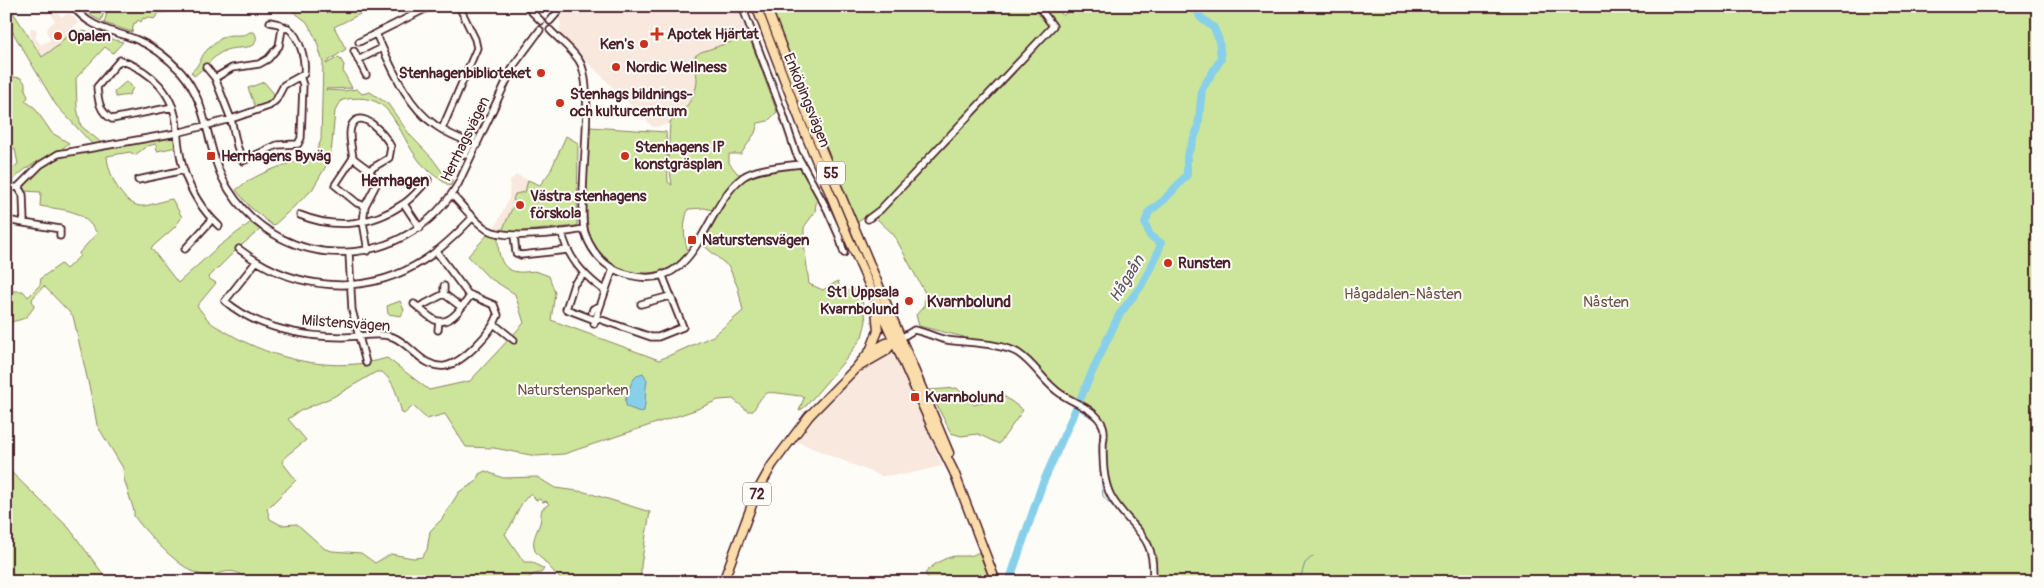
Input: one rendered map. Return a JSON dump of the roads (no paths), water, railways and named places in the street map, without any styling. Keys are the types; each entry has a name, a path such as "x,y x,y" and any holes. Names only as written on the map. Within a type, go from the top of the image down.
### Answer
{"main road":[{"name":"Enköpingsvägen","path":"756,6 803,128 871,288 898,340"},
{"name":"Enköpingsvägen","path":"766,6 898,340"},
{"path":"866,355 876,339 878,326 878,313 871,288"},
{"name":"72","path":"855,369 886,351 898,340"},
{"name":"72","path":"723,582 756,494 772,465 809,416 855,369 866,355 886,343 898,340"},
{"name":"55","path":"898,340 900,356 954,472"},
{"name":"55","path":"898,340 942,434 954,472 996,582"},
{"path":"886,351 900,356"}],"street":[{"name":"Herrhagsvägen","path":"73,6 95,26 145,44 174,65 197,96 207,126 214,158 224,182 236,200 254,220 278,236 300,246 328,252 349,253 368,251 393,243 420,228 434,216 452,195 474,144 514,64 540,30"},
{"path":"359,42 431,6"},
{"path":"442,129 476,48 475,39 459,6"},
{"path":"526,6 540,21"},
{"path":"550,21 563,6"},
{"path":"742,6 801,164 827,209 840,236 844,253"},
{"path":"868,219 880,210 1052,26 1038,6"},
{"path":"540,21 546,19 550,21"},
{"path":"540,21 538,26 540,30 544,32 550,30"},
{"path":"550,21 552,25 550,30"},
{"path":"6,188 18,187 40,165 58,154 177,133 231,119 269,106 276,100 284,85 304,74 304,59 291,30 270,22"},
{"path":"215,78 232,68 259,64 268,60 276,52 281,32 286,28"},
{"path":"550,30 577,58 582,70 586,100 583,173 584,229 592,250 613,269 636,276 653,277 677,268 700,243 726,195 740,180 750,173 801,164"},
{"path":"376,34 412,102 424,117 442,129 474,144"},
{"path":"358,60 382,48"},
{"path":"354,51 366,75"},
{"path":"172,108 112,119 108,117 100,106 97,87 120,60 141,70 157,81 167,93 172,108 184,170 194,194 219,226"},
{"path":"206,67 215,78 231,119 237,146 243,161 277,145 298,144 301,138 303,85 300,76"},
{"path":"365,206 356,203 335,185 353,158 351,125 358,120 366,120 384,134 391,147 389,158 369,170"},
{"path":"465,155 474,144 474,136"},
{"path":"353,158 369,170 378,183 365,206 363,222 368,251"},
{"path":"138,180 184,170"},
{"name":"Herrhagsvägen","path":"300,215 317,221 336,224 363,222 384,215 404,204 428,180"},
{"path":"18,187 23,195 24,223"},
{"path":"452,195 473,217 491,231 514,235 584,229"},
{"path":"404,204 420,228"},
{"path":"239,249 256,262 278,273 303,281 349,286 384,280 410,268 451,240 473,217"},
{"path":"185,249 211,218"},
{"path":"6,220 60,229 60,236"},
{"path":"562,232 568,250 584,274 605,291"},
{"path":"514,235 516,253 521,255 568,250"},
{"path":"436,251 463,288 471,295 491,303 496,308 498,315 494,324 514,340"},
{"path":"349,253 349,286 352,310 366,363"},
{"name":"Milstensvägen","path":"256,262 225,301 239,311 277,327 308,335 380,335 406,344 430,364 446,366 458,362 469,354 494,324"},
{"path":"595,321 613,269"},
{"path":"584,274 574,284 566,309 595,321 655,337 683,327 662,274"},
{"path":"444,286 444,294"},
{"path":"444,294 416,306 434,320 451,319 471,295"},
{"path":"444,294 461,307"},
{"path":"641,304 670,296"},
{"path":"592,312 592,309 600,306"},
{"path":"676,320 677,312"},
{"path":"438,330 439,321"},
{"path":"898,340 914,330 946,339 980,343 1016,352 1033,364 1052,388 1099,417 1104,428 1103,452 1106,485 1112,498 1139,530 1146,542 1152,560 1152,582"}],"water":[{"path":"643,373 647,380 644,411 640,412 627,407 625,401 633,380"}],"waterway":[{"name":"Hågaån","path":"1009,582 1042,485 1093,370 1119,315 1141,286 1157,255 1161,243 1150,236 1145,223 1149,212 1164,200 1187,175 1187,156 1198,128 1202,89 1221,59 1219,40 1214,28 1200,17 1196,6"},
{"path":"1077,408 1096,421 1100,428 1099,453 1103,496 1118,512"},
{"path":"1142,540 1149,557"},
{"path":"1299,582 1305,563 1313,556"},
{"path":"1155,558 1156,577 1174,582"}],"place":[{"name":"Apotek Hjärtat","path":"657,34"},
{"name":"Opalen","path":"58,36"},
{"name":"Ken's","path":"644,44"},
{"name":"Nordic Wellness","path":"616,67"},
{"name":"Stenhagenbiblioteket","path":"541,73"},
{"name":"Stenhags bildnings- och kulturcentrum","path":"560,103"},
{"name":"Herrhagens Byväg","path":"211,156"},
{"name":"Stenhagens IP konstgräsplan","path":"625,156"},
{"name":"Västra stenhagens förskola","path":"520,205"},
{"name":"Naturstensvägen","path":"692,240"},
{"name":"Runsten","path":"1168,263"},
{"name":"St1 Uppsala Kvarnbolund","path":"909,301"},
{"name":"Kvarnbolund","path":"915,397"}],"district":[{"name":"Herrhagen","path":"395,180"},
{"name":"Kvarnbolund","path":"969,301"}],"park label":[{"name":"Hågadalen-Nåsten","path":"1403,294"},
{"name":"Nåsten","path":"1606,302"},
{"name":"Naturstensparken","path":"573,390"}]}
